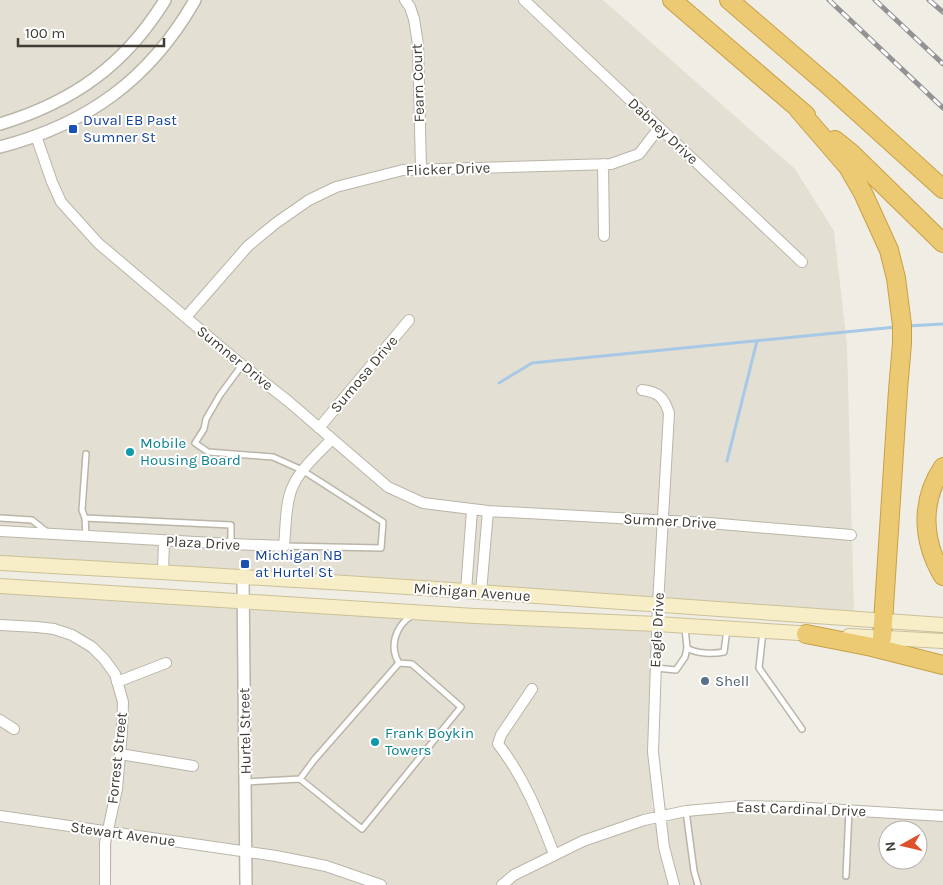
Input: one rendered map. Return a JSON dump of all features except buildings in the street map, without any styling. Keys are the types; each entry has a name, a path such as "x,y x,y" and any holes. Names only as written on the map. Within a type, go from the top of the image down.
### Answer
{"highway":[{"path":"672,0 850,152 943,243"},
{"path":"729,0 837,92 943,189"},
{"path":"798,109 848,167 863,193 889,250 896,278 902,325 902,343 883,630"},
{"path":"943,467 930,493 926,513 929,545 943,576"},
{"path":"806,634 943,665"}],"main road":[{"name":"Michigan Avenue","path":"0,563 466,591 758,613 837,616 883,630 943,641"},
{"name":"Michigan Avenue","path":"0,586 806,634 883,630 943,624"}],"street":[{"path":"0,124 25,116 70,94 101,75 129,49 153,20 165,0"},
{"path":"0,147 59,127 120,91 165,47 196,0"},
{"name":"Fearn Court","path":"404,0 410,6 418,44 421,169"},
{"name":"Dabney Drive","path":"524,0 802,262"},
{"name":"Flicker Drive","path":"186,317 248,246 276,223 309,200 336,187 403,170 611,164 638,154 659,128"},
{"name":"Sumner Drive","path":"36,136 61,202 98,243 388,487 423,503 472,510 663,520 851,535"},
{"path":"603,164 604,236"},
{"name":"Sumosa Drive","path":"319,428 410,320"},
{"name":"Eagle Drive","path":"642,390 654,392 666,402 669,413 657,624 653,752 664,847 674,885"},
{"path":"284,546 288,502 292,487 302,470 332,439"},
{"path":"466,591 472,510"},
{"path":"481,592 488,511"},
{"name":"Plaza Drive","path":"0,531 284,546"},
{"path":"163,572 164,541"},
{"name":"Hurtel Street","path":"243,577 246,885"},
{"name":"Forrest Street","path":"0,625 45,628 72,635 92,648 104,659 115,674 123,702 116,789 105,843 105,885"},
{"path":"117,682 166,664"},
{"path":"532,690 500,735 498,744 520,775 532,799 554,854"},
{"path":"0,720 14,729"},
{"path":"120,754 192,766"},
{"name":"East Cardinal Drive","path":"502,885 514,875 582,841 644,820 686,811 742,806 943,816"},
{"name":"Stewart Avenue","path":"0,816 246,852 326,866 381,885"}],"lane":[{"path":"242,365 206,419 204,430 195,443 208,452 273,457 302,470 383,522 381,548 284,546"},
{"path":"86,454 82,510 85,518 86,536"},
{"path":"0,518 32,520 49,534"},
{"path":"85,518 231,525 231,544"},
{"path":"399,663 394,655 396,631 405,620 416,612"},
{"path":"655,668 676,670 685,657 687,648 684,626"},
{"path":"687,648 691,651 724,652 727,629"},
{"path":"763,631 760,668 802,729"},
{"path":"245,782 300,779 362,829 461,707 412,664 399,663"},
{"path":"300,779 314,760 399,663"},
{"path":"846,876 849,810"},
{"path":"686,811 694,872 698,885"}],"shaded area":[{"path":"0,0 603,0 795,169 834,231 847,345 854,612 0,558"},
{"path":"0,589 239,604 243,848 112,830 111,885 0,885"},
{"path":"247,606 652,628 652,808 943,809 943,885 245,885"}],"waterway":[{"path":"907,326 943,324"},
{"path":"499,383 532,363 896,327"},
{"path":"727,461 757,341"}],"railway":[{"path":"829,0 943,108"},
{"path":"875,0 943,64"},
{"path":"929,0 943,12"}],"place":[{"name":"Duval EB Past Sumner St","path":"73,129"},
{"name":"Mobile Housing Board","path":"130,452"},
{"name":"Michigan NB at Hurtel St","path":"245,564"},
{"name":"Shell","path":"705,681"},
{"name":"Frank Boykin Towers","path":"375,742"}]}
